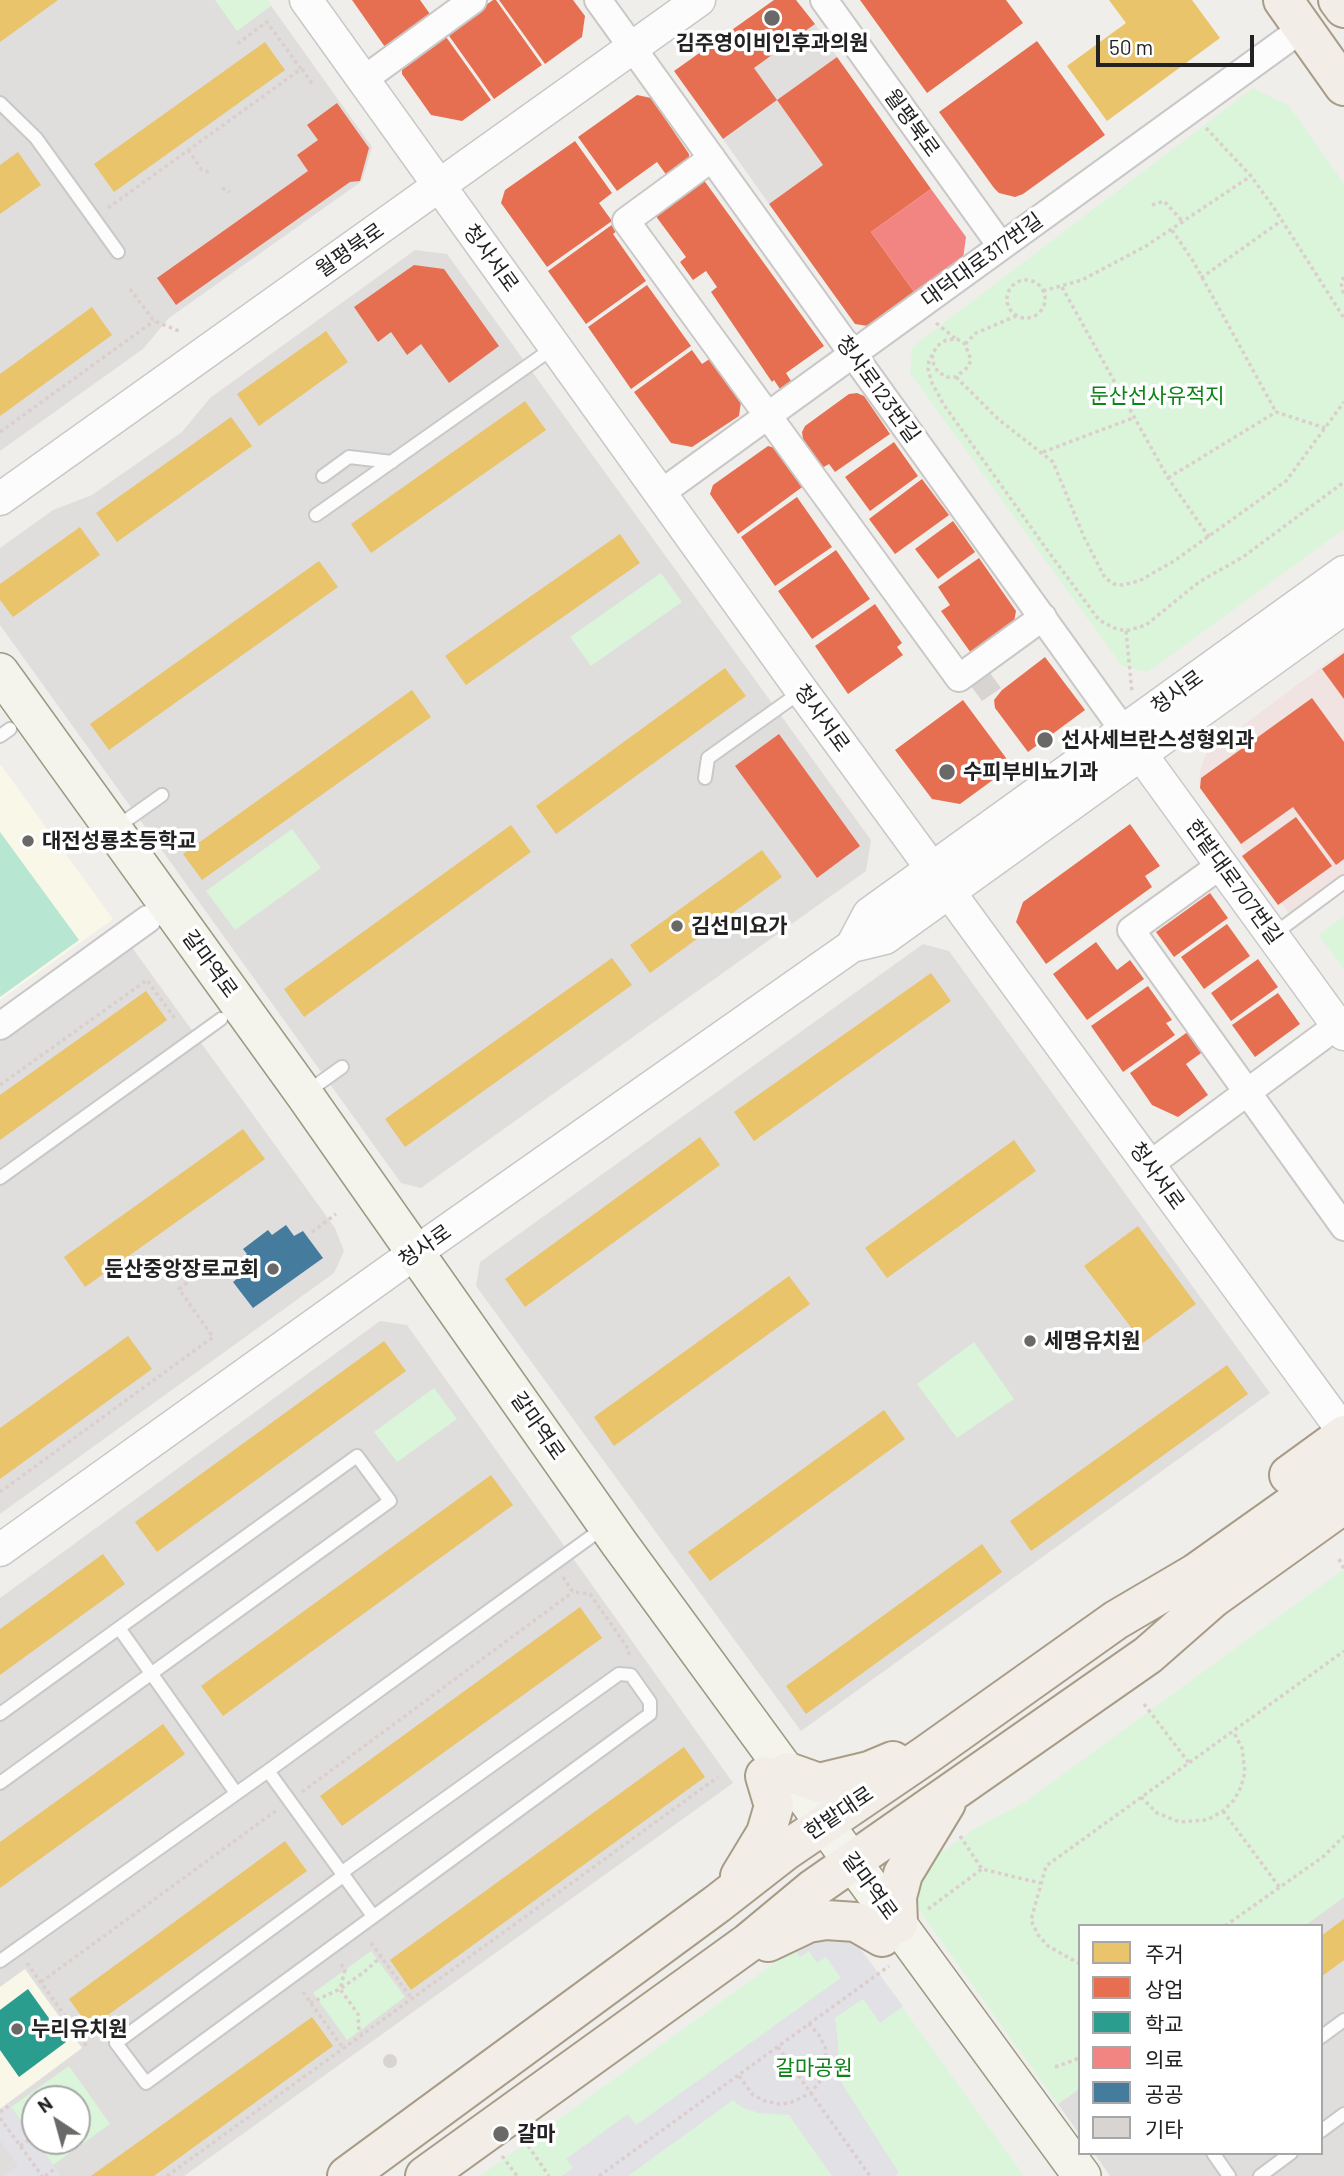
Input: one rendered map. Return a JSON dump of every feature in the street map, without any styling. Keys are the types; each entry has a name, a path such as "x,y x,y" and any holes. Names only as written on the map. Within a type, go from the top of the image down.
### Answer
{"main road":[{"path":"1338,0 1344,8"},
{"path":"1293,14 1344,86"},
{"name":"갈마역로","path":"0,672 304,1094 407,1259 592,1536 777,1774"},
{"name":"갈마역로","path":"3,727 619,1543 844,1867 899,1934 1082,2176"},
{"path":"1116,1620 1182,1553 1344,1434"},
{"name":"한밭대로","path":"347,2176 817,1829 1116,1620 1196,1573 1344,1468"},
{"path":"425,2176 748,1943 813,1889 1148,1655 1213,1598 1344,1504"},
{"path":"1148,1655 1218,1619 1341,1546"},
{"path":"717,1904 742,1874 766,1832 774,1806 777,1774 819,1783 869,1771 898,1759 926,1755"},
{"path":"748,1943 772,1941 808,1923 826,1920 856,1922 899,1934 897,1897 903,1874 956,1787"},
{"name":"갈마역로","path":"899,1934 1054,2176"}],"street":[{"name":"청사서로","path":"306,0 802,691 1344,1434"},
{"path":"363,80 473,0"},
{"name":"청사로123번길","path":"598,0 1133,743"},
{"name":"월평북로","path":"0,499 699,0"},
{"name":"월평북로","path":"824,0 1000,246"},
{"name":"대덕대로317번길","path":"661,492 1000,246 1293,14"},
{"path":"712,158 626,221 959,678 1043,617"},
{"name":"청사로","path":"1133,743 1344,572"},
{"name":"청사로","path":"0,1550 852,946 869,914 941,880 1133,743 1344,608"},
{"name":"한밭대로707번길","path":"1133,743 1341,1029"},
{"path":"1222,865 1131,930 1344,1227"},
{"path":"0,1026 148,919"},
{"path":"1149,1165 1247,1092 1341,1029"}],"lane":[{"path":"0,103 36,138 118,252"},
{"path":"316,515 555,346"},
{"path":"323,476 349,457 392,462"},
{"path":"705,778 708,758 802,691"},
{"path":"114,830 162,795"},
{"path":"1272,935 1344,882"},
{"path":"0,1178 221,1019"},
{"path":"304,1094 342,1067"},
{"path":"0,1714 358,1456 390,1501 0,1783"},
{"path":"0,1961 592,1536"},
{"path":"119,1628 236,1793"},
{"path":"619,1674 631,1675 650,1702 650,1714 373,1916 146,2083 116,2043 342,1874 619,1674"},
{"path":"268,1770 373,1916"},
{"path":"1323,2035 1344,2020"},
{"path":"1323,2130 1344,2114"},
{"path":"1214,2155 1230,2176"},
{"path":"1260,2176 1288,2155"}],"path":[{"path":"237,44 267,22 313,85"},
{"path":"108,208 301,69"},
{"path":"1205,127 1251,176 1344,318"},
{"path":"188,150 202,170 212,173"},
{"path":"1044,291 1062,287 1113,265 1184,223 1251,176"},
{"path":"222,188 230,192"},
{"path":"1152,205 1164,201 1184,223"},
{"path":"1201,278 1281,221"},
{"path":"1172,230 1193,261 1276,411 1325,428"},
{"path":"1336,304 1344,297 1341,290 1344,277"},
{"path":"1030,280 1037,283 1044,291 1043,308 1037,315 1025,319 1016,316 1006,300 1010,289 1019,281 1030,280"},
{"path":"1062,287 1168,478 1209,537"},
{"path":"130,289 155,321 179,331"},
{"path":"965,344 976,333 1016,316"},
{"path":"0,432 155,321"},
{"path":"932,355 938,372 947,377 962,374 971,360 965,344 935,323"},
{"path":"957,340 946,340 937,346 928,369 932,383 968,438 1099,620 1114,628 1126,631 1146,625 1199,582 1243,556 1344,482"},
{"path":"956,377 998,419 1054,462 1084,537 1105,578 1114,584 1123,585 1139,581 1174,561 1286,481 1344,402"},
{"path":"1168,478 1276,411"},
{"path":"1043,452 1133,418"},
{"path":"1126,631 1132,694"},
{"path":"0,1085 147,980 176,1020"},
{"path":"312,1232 336,1214"},
{"path":"0,1492 213,1337 178,1289 201,1272"},
{"path":"1341,1546 1344,1569"},
{"path":"563,1577 573,1592"},
{"path":"301,1792 573,1592 590,1594 629,1650 629,1663"},
{"path":"1078,1963 1048,1946 1031,1920 1046,1866 1344,1651"},
{"path":"1144,1704 1189,1763"},
{"path":"1141,1797 1157,1813 1180,1822 1207,1820 1223,1811 1237,1794 1245,1772 1242,1748 1233,1731"},
{"path":"167,2176 718,1777"},
{"path":"41,1983 279,1808"},
{"path":"1223,1811 1280,1888"},
{"path":"956,1828 982,1869 1040,1882"},
{"path":"1228,1924 1324,1856 1344,1836"},
{"path":"599,2176 809,2024 899,1934 982,1869"},
{"path":"371,1943 412,1999"},
{"path":"310,2003 340,1989 381,1957"},
{"path":"27,1963 88,2048"},
{"path":"340,1989 345,1970 341,1964"},
{"path":"340,1989 358,2014 359,2031 362,2035"},
{"path":"303,1992 343,2048"},
{"path":"739,2076 753,2095 765,2101 790,2103 811,2093 821,2080 826,2059 825,2047 809,2024"},
{"path":"778,2047 870,2176"},
{"path":"1055,2067 1078,2057"},
{"path":"10,2105 0,2115 20,2146 44,2176 56,2168"},
{"path":"518,2133 549,2176"},
{"path":"497,2148 517,2176"}],"shaded area":[{"path":"0,0 267,0 372,147 362,181 169,318 143,349 0,451"},
{"path":"815,24 837,57 777,100 823,165 769,204 723,139 776,100 754,68"},
{"path":"415,250 447,254 871,840 866,871 421,1188 401,1183 0,625 0,548 53,510 92,495 182,432 210,398"},
{"path":"1344,650 1344,875 1290,915 1203,792 1199,781 1201,767 1206,753"},
{"name":"대전성룡초등학교","path":"0,764 113,919 0,1000"},
{"path":"923,944 949,951 1270,1393 801,1731 476,1286 480,1262"},
{"path":"131,946 335,1228 344,1251 334,1273 0,1514 0,1041"},
{"path":"380,1321 407,1325 733,1783 184,2176 0,2176 0,1598"},
{"path":"1344,1897 1344,2176 1110,2176 1095,2155 1323,2155 1323,1924 1307,1924"},
{"path":"816,1939 853,1939 903,2006 880,2023 863,1999 835,2018 839,2079 899,2173 895,2176 832,2176 789,2115 759,2113 743,2108 733,2100 628,2176 562,2176 573,2168 566,2159 628,2114 636,2125 841,1978 826,1957 817,1963 809,1951 800,1957 794,1949"},
{"path":"25,1969 82,2048 32,2085 21,2085 21,2093 0,2109 0,1987"},
{"path":"1078,2089 1078,2132 1058,2104"},
{"path":"8,2103 21,2121 21,2155 46,2155 60,2174 3,2176 18,2166 0,2141 0,2109"}],"green space":[{"path":"215,0 267,0 271,6 237,31"},
{"name":"둔산선사유적지","path":"1253,88 1289,106 1344,184 1344,529 1148,672 1122,666 910,373 912,347"},
{"path":"661,573 682,602 591,666 570,637"},
{"path":"292,829 321,868 235,930 206,891"},
{"path":"0,832 79,940 0,997"},
{"path":"1344,916 1344,969 1318,935"},
{"path":"974,1342 1014,1399 957,1438 917,1384"},
{"path":"434,1388 457,1419 397,1462 374,1432"},
{"path":"1344,1569 1344,1897 1307,1924 1078,1924 1078,2089 1058,2104 919,1910 913,1895 931,1860 974,1829 1025,1802"},
{"name":"갈마공원","path":"853,1939 1024,2176 480,2176 794,1949"},
{"path":"371,1951 405,1997 347,2040 313,1993"},
{"path":"69,2066 82,2085 42,2085"},
{"path":"91,2097 110,2124 91,2138"},
{"path":"21,2100 21,2121 11,2107"},
{"path":"46,2155 67,2155 53,2165"}],"building: 주거":[{"path":"0,0 58,0 0,42"},
{"path":"1109,0 1192,0 1220,38 1107,121 1067,66 1126,23"},
{"path":"265,42 285,70 114,192 94,164"},
{"path":"18,152 41,185 0,214 0,165"},
{"path":"92,307 112,335 0,416 0,374"},
{"path":"326,331 348,362 259,426 237,394"},
{"path":"525,401 546,430 371,553 351,524"},
{"path":"231,417 252,446 117,542 96,513"},
{"path":"80,527 100,555 13,617 0,600 0,584"},
{"path":"620,534 640,563 466,685 445,656"},
{"path":"319,561 338,587 109,750 90,724"},
{"path":"725,668 746,696 556,834 536,806"},
{"path":"412,690 431,717 202,880 183,854"},
{"path":"511,825 531,852 304,1017 284,989"},
{"path":"762,850 782,877 650,973 630,945"},
{"path":"612,958 632,985 405,1147 385,1119"},
{"path":"931,973 951,1001 754,1141 734,1112"},
{"path":"146,991 167,1020 0,1140 0,1095"},
{"path":"243,1129 265,1159 85,1287 64,1257"},
{"path":"700,1137 720,1165 525,1307 505,1279"},
{"path":"1014,1140 1036,1171 887,1278 865,1248"},
{"path":"1138,1226 1196,1304 1143,1343 1084,1266"},
{"path":"789,1276 810,1304 614,1446 594,1417"},
{"path":"128,1336 152,1369 0,1479 0,1428"},
{"path":"384,1341 406,1371 157,1552 135,1522"},
{"path":"1227,1365 1248,1394 1031,1551 1010,1521"},
{"path":"884,1410 905,1439 710,1581 688,1552"},
{"path":"491,1475 513,1505 223,1716 201,1686"},
{"path":"982,1544 1002,1572 806,1714 786,1686"},
{"path":"103,1554 125,1584 0,1675 0,1629"},
{"path":"580,1607 602,1638 342,1826 320,1796"},
{"path":"163,1724 185,1754 0,1888 0,1842"},
{"path":"684,1747 705,1777 411,1990 390,1960"},
{"path":"285,1841 307,1871 90,2028 69,1999"},
{"path":"1344,1919 1344,1960 1323,1976 1323,1935"},
{"path":"312,2017 333,2046 154,2176 91,2176"}],"building: 상업":[{"path":"352,0 420,0 430,14 385,47"},
{"path":"496,0 542,65 494,99 447,33"},
{"path":"499,0 573,0 585,16 582,37 545,64"},
{"path":"774,0 796,0 815,24 754,68 777,100 723,139 674,71"},
{"path":"860,0 1006,0 1023,23 927,93"},
{"path":"444,34 491,100 462,121 431,115 402,74 402,64"},
{"path":"1037,41 1105,135 1015,197 999,193 994,188 939,112"},
{"path":"837,57 931,189 871,232 915,293 868,326 855,324 769,204 823,165 777,100"},
{"path":"637,95 651,98 689,154 689,166 670,180 657,162 617,191 578,137"},
{"path":"337,103 369,148 360,181 350,182 176,305 157,278 308,171 297,155 318,140 307,125"},
{"path":"575,141 612,193 599,203 612,221 547,267 501,203 505,190"},
{"path":"703,179 824,346 786,373 791,381 780,389 774,380 772,382 711,292 717,287 706,271 693,280 680,262 686,257 655,215"},
{"path":"613,224 618,230 613,234 646,281 586,324 548,271"},
{"path":"414,265 444,269 499,346 449,383 421,344 407,355 391,332 378,342 354,307"},
{"path":"647,285 691,346 631,389 588,327"},
{"path":"692,350 702,364 714,356 742,395 739,416 692,447 671,443 634,392"},
{"path":"849,394 864,396 890,434 835,472 829,464 822,468 803,439 802,432 805,426"},
{"path":"894,442 918,476 870,511 845,477"},
{"path":"768,446 779,449 805,485 738,534 710,494 713,485"},
{"path":"922,479 949,515 895,554 869,519"},
{"path":"797,497 832,547 775,586 741,537"},
{"path":"953,521 975,552 938,579 915,549"},
{"path":"836,550 870,599 812,639 778,591"},
{"path":"979,558 1016,611 1014,622 971,653 941,611 950,605 938,587"},
{"path":"875,604 902,643 897,647 903,655 848,694 815,646"},
{"path":"1344,653 1344,699 1322,669"},
{"path":"1045,657 1085,710 1028,752 995,708 994,700 1002,690"},
{"path":"1312,698 1344,742 1344,859 1336,865 1293,807 1241,844 1200,788 1201,778"},
{"path":"963,700 1012,766 960,804 932,799 895,750"},
{"path":"779,734 860,846 817,878 735,766"},
{"path":"1296,817 1332,866 1278,905 1242,856"},
{"path":"1130,824 1160,866 1145,876 1152,887 1046,964 1016,922 1023,902"},
{"path":"1210,893 1228,918 1174,957 1156,932"},
{"path":"1227,924 1250,956 1204,989 1181,957"},
{"path":"1096,942 1117,970 1130,960 1144,979 1087,1020 1053,974"},
{"path":"1258,959 1278,987 1231,1021 1211,993"},
{"path":"1148,986 1172,1020 1166,1023 1175,1035 1123,1072 1091,1026"},
{"path":"1278,993 1300,1024 1255,1057 1232,1025"},
{"path":"1189,1031 1204,1051 1186,1064 1208,1095 1178,1117 1152,1105 1130,1073"}],"building: 학교":[{"path":"28,1989 66,2042 19,2077 0,2050 0,2010"}],"building: 의료":[{"path":"931,189 966,237 963,259 915,293 871,232"}],"building: 공공":[{"name":"둔산중앙장로교회","path":"286,1225 294,1236 303,1231 323,1258 253,1308 233,1282 243,1274 235,1263 247,1254 243,1249 268,1230 272,1235"}],"building: 기타":[{"path":"987,669 1001,688 982,701 968,682"},
{"path":"390,2054 395,2056 395,2066 390,2068 385,2066 383,2061 385,2056"}],"place":[{"name":"김주영이비인후과의원","path":"772,18"},
{"name":"선사세브란스성형외과","path":"1045,740"},
{"name":"수피부비뇨기과","path":"947,772"},
{"name":"대전성룡초등학교","path":"28,841"},
{"name":"김선미요가","path":"677,926"},
{"name":"둔산중앙장로교회","path":"273,1269"},
{"name":"세명유치원","path":"1030,1341"},
{"name":"누리유치원","path":"17,2029"},
{"name":"갈마","path":"501,2134"}]}
